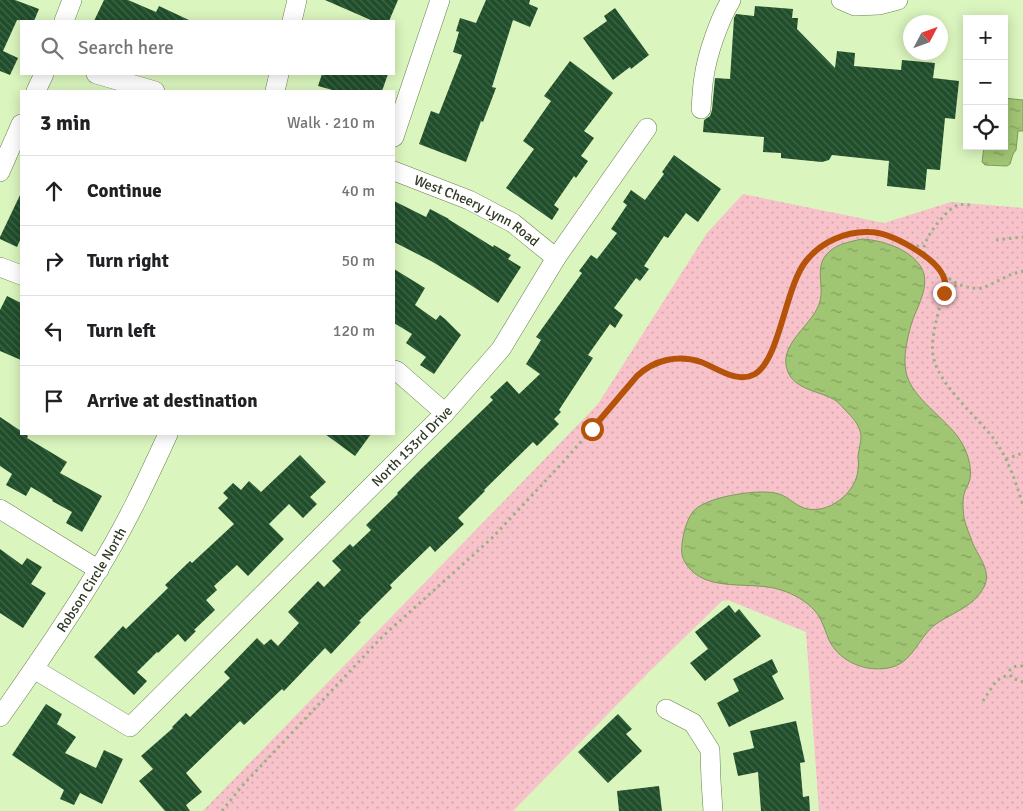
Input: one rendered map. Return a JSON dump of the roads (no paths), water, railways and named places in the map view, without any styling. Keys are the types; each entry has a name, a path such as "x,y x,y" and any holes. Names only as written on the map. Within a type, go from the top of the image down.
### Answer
{"street":[{"path":"64,20 72,0"},
{"path":"292,20 297,0"},
{"path":"395,134 440,0"},
{"path":"701,109 708,58 725,10 731,0"},
{"path":"842,0 855,6 879,5 898,0"},
{"path":"36,90 44,75"},
{"path":"99,75 152,90"},
{"path":"275,90 279,75"},
{"path":"2,160 20,126"},
{"name":"North 153rd Drive","path":"34,669 130,728 445,413 501,349 556,258 647,128"},
{"name":"West Cheery Lynn Road","path":"395,171 469,200 513,224 556,258"},
{"path":"0,267 20,275"},
{"path":"395,370 445,413"},
{"name":"Robson Circle North","path":"0,717 99,570 151,471 168,435"},
{"path":"0,508 99,570"},
{"path":"666,709 693,723 710,750 710,781 713,811"}],"water":[{"path":"1008,98 1023,100 1023,131 1018,131 1016,150 1010,164 1007,166 985,165 982,162 984,150 1008,150"},
{"path":"862,239 878,241 903,250 916,261 924,274 924,289 911,325 907,343 905,354 906,372 915,390 954,432 967,453 970,463 970,480 963,498 964,518 973,544 986,570 984,587 975,600 930,629 904,661 888,668 879,669 862,667 840,655 830,642 818,615 800,598 769,587 717,583 705,579 686,564 682,550 686,524 698,507 707,503 743,493 767,492 783,496 804,508 822,509 840,500 853,486 858,467 861,436 858,426 835,400 801,386 791,378 786,362 787,352 792,343 817,310 821,295 820,271 826,255 847,242"}]}
